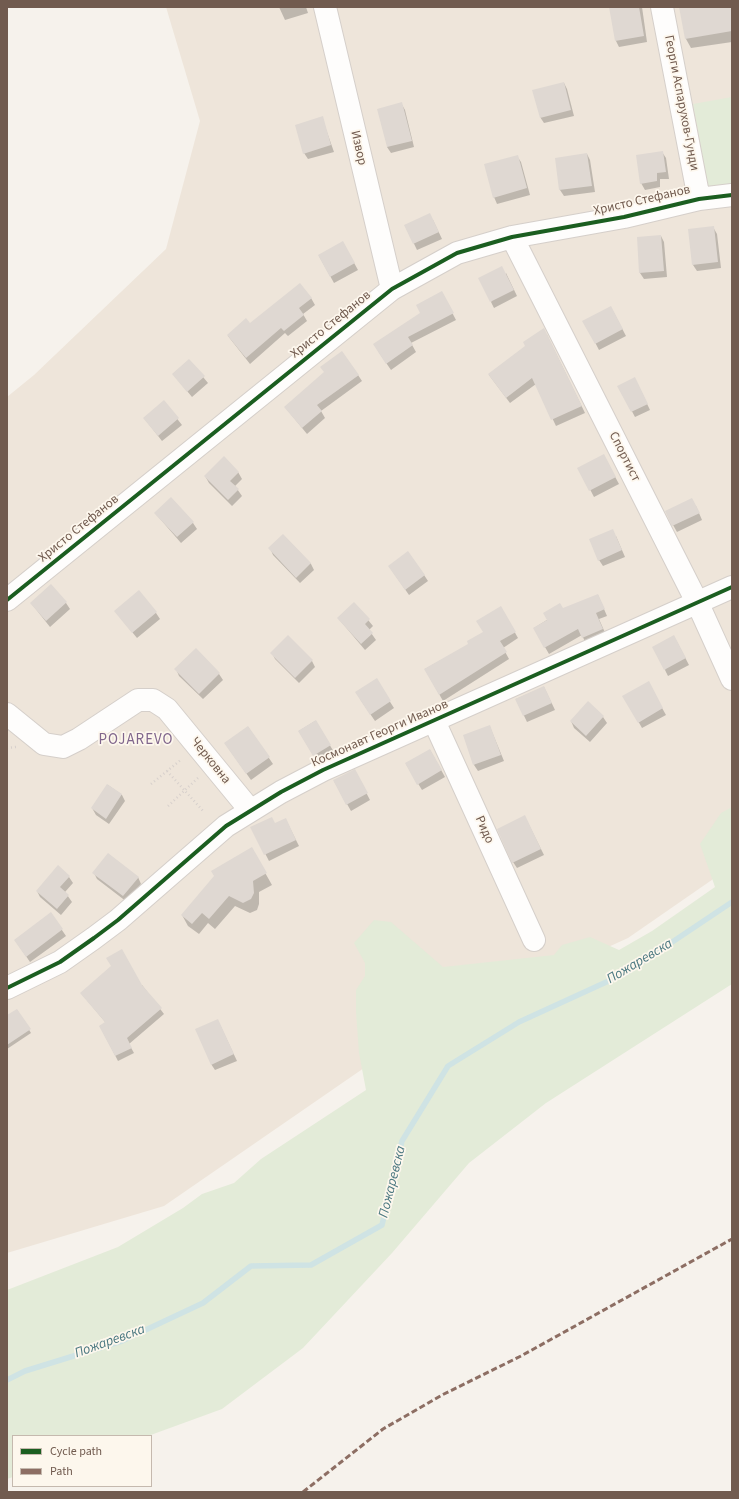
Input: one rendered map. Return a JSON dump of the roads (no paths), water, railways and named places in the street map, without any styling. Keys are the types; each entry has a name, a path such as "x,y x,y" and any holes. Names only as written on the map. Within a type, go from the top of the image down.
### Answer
{"street":[{"name":"Извор","path":"324,7 392,289"},
{"name":"Георги Аспарухов-Гунди","path":"662,7 699,199"},
{"name":"Христо Стефанов","path":"7,600 392,289 458,254 512,237 624,217 699,199 732,195"},
{"name":"Спортист","path":"512,237 698,604 732,679"},
{"name":"Космонавт Георги Иванов","path":"7,988 60,962 94,938 118,920 226,826 250,810 323,770 698,604 732,587"},
{"name":"Черковна","path":"7,714 44,744 63,747 79,739 138,700 153,700 167,709 250,810"},
{"name":"Ридо","path":"434,721 534,940"}],"waterway":[{"name":"Пожаревска","path":"7,1380 25,1371 122,1341 203,1303 251,1266 311,1265 382,1225 402,1141 448,1066 519,1022 626,973 732,902"}],"district":[{"name":"POJAREVO","path":"136,741"}]}
